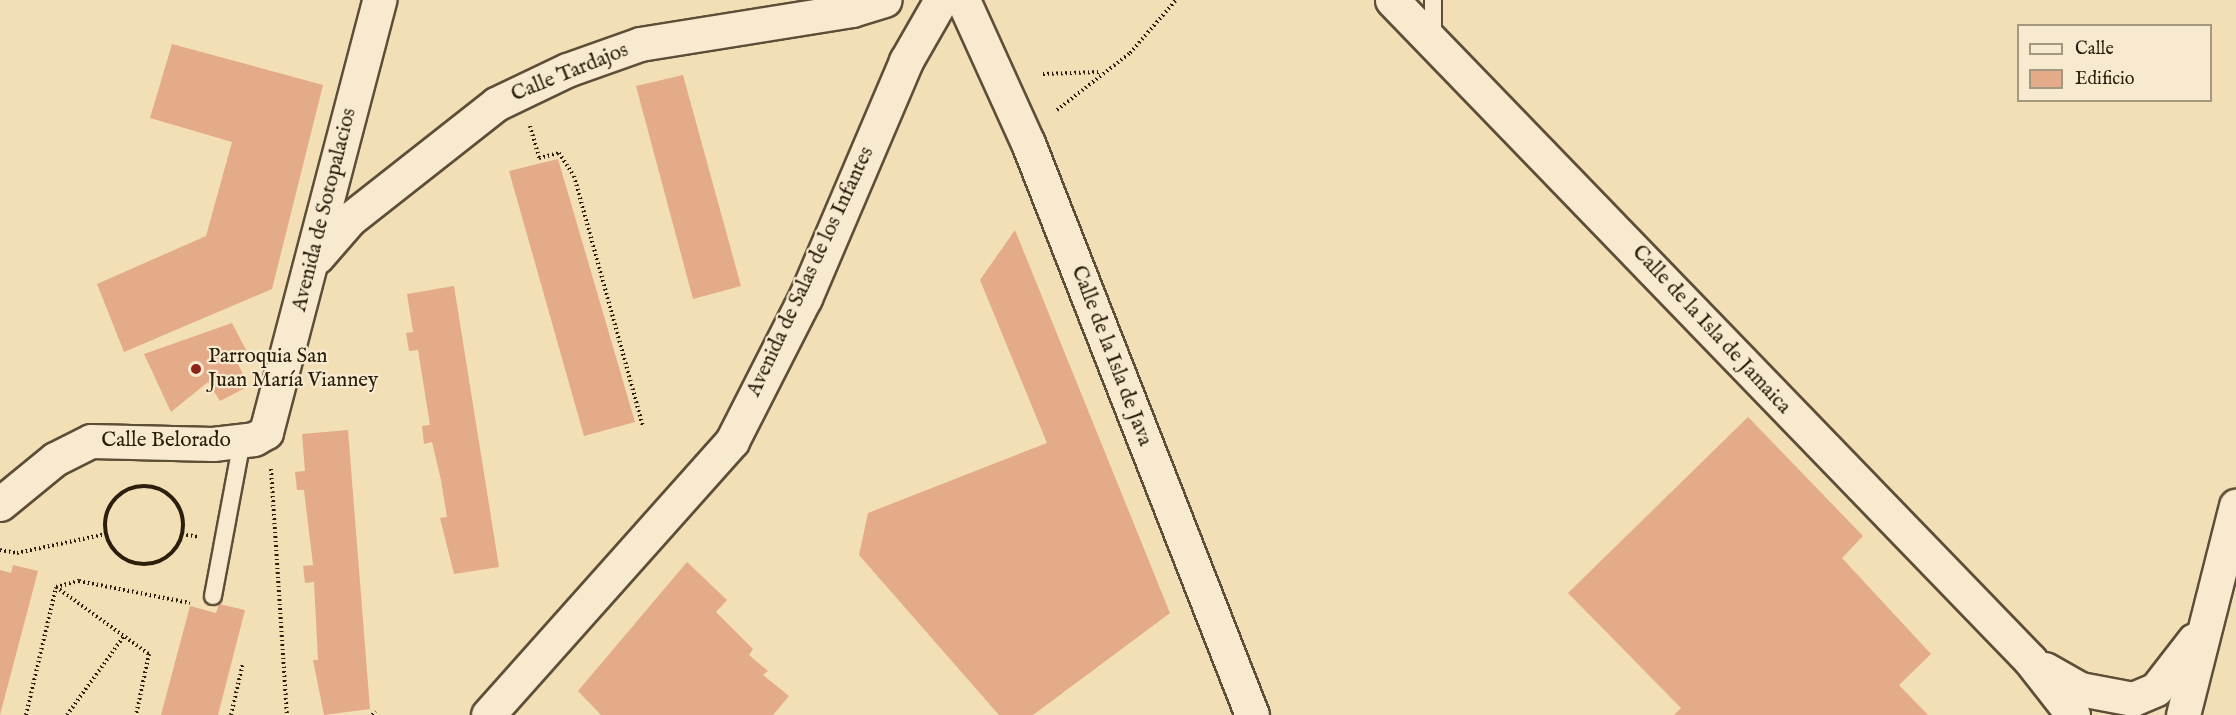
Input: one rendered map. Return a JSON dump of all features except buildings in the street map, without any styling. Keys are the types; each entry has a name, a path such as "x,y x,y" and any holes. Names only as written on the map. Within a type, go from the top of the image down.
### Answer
{"street":[{"name":"Avenida de Sotopalacios","path":"273,421 379,0"},
{"name":"Calle Tardajos","path":"313,264 351,219 496,104 567,70 640,44 852,10 885,0"},
{"name":"Avenida de Salas de los Infantes","path":"488,715 732,441 805,298 906,61 941,0"},
{"name":"Calle de la Isla de Java","path":"963,0 1028,143 1252,715"},
{"name":"Calle de la Isla de Jamaica","path":"1392,0 2030,660 2073,715"},
{"name":"Calle Belorado","path":"0,504 55,459 91,441 256,448 260,435 273,421"},
{"path":"2183,715 2203,628 2236,506"},
{"name":"Calle de la Isla de Jamaica","path":"2030,660 2080,689 2133,699 2156,690 2171,674 2203,628"}],"lane":[{"path":"1432,0 1433,42"},
{"path":"213,596 256,448"}],"path":[{"path":"1057,110 1082,95 1099,72 1130,53 1176,0"},
{"path":"1043,74 1099,72"},
{"path":"527,116 539,158 559,153 574,176 643,426"},
{"path":"256,448 286,715"},
{"path":"153,486 180,510 177,546 158,562 121,556 106,534 108,509 126,489 153,486"},
{"path":"0,550 17,553 106,534"},
{"path":"56,586 79,581 196,604 213,596"},
{"path":"56,586 149,654 136,715"},
{"path":"26,715 56,586"},
{"path":"67,715 124,636"},
{"path":"231,715 243,663"},
{"path":"372,715 376,711"}],"place":[{"name":"Parroquia San Juan María Vianney","path":"196,369"}]}
